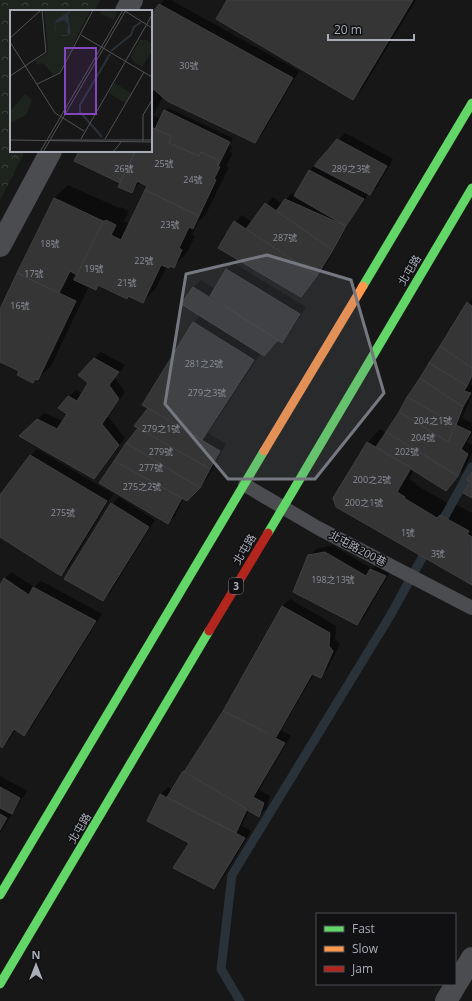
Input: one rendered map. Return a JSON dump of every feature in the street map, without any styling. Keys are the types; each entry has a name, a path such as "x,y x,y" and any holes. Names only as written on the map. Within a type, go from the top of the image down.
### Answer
{"main road":[{"path":"0,895 472,103"},
{"name":"北屯路","path":"0,984 472,188"}],"street":[{"path":"127,10 132,0"},
{"path":"0,246 50,152"},
{"path":"456,984 472,958"},
{"path":"446,1001 456,985"}],"lane":[{"name":"北屯路200巷","path":"245,485 318,528 472,608"}],"highlighted area":[{"path":"267,255 351,280 384,393 315,479 228,479 165,404 186,274"}],"green space":[{"path":"0,0 100,0 95,10 10,10 10,152 24,152 0,200"}],"building":[{"path":"227,0 413,0 353,100 216,19"},
{"path":"159,4 293,78 255,143 167,101 152,88 152,14"},
{"path":"164,110 230,142 218,166 219,161 201,152 199,156 169,143 171,136 155,129"},
{"path":"152,127 171,136 169,143 199,156 201,152 219,161 217,165 220,167 214,179 216,180 199,216 145,190 147,186 137,181 132,193 118,187 135,152 152,152"},
{"path":"337,139 387,166 370,195 314,166"},
{"path":"78,152 135,152 120,183 74,161"},
{"path":"309,170 364,199 346,226 294,196"},
{"path":"145,190 199,216 193,229 189,227 179,248 182,250 174,268 161,265 143,303 128,296 127,299 98,285 96,290 74,280 103,221 106,220 116,225 111,235 121,240"},
{"path":"54,198 103,221 77,275 70,271 59,293 17,273"},
{"path":"285,199 346,226 333,250 276,211"},
{"path":"265,203 333,250 317,276 246,229"},
{"path":"234,221 317,276 301,297 218,248"},
{"path":"226,269 300,314 282,343 210,296"},
{"path":"17,273 76,301 38,380 35,379 33,383 17,375 19,371 0,362 0,309"},
{"path":"193,287 278,340 264,356 181,304"},
{"path":"467,302 472,306 472,368 440,346"},
{"path":"193,322 254,360 202,440 142,405"},
{"path":"440,346 472,368 472,376 467,386 429,363"},
{"path":"94,358 119,372 109,385 119,399 102,424 119,445 94,479 19,436 37,419 57,429 67,414 58,408 68,396 77,401 88,383 78,375"},
{"path":"429,363 467,386 464,391 471,393 463,407 420,378"},
{"path":"420,378 463,407 456,425 407,397"},
{"path":"407,397 456,425 448,442 399,412"},
{"path":"148,408 220,451 210,469 134,426"},
{"path":"399,412 448,442 456,425 471,432 461,449 468,454 458,476 386,432"},
{"path":"138,428 210,469 200,488 126,443"},
{"path":"386,432 458,476 446,491 376,447"},
{"path":"367,442 411,468 397,492 405,497 404,498 437,518 440,515 469,531 467,534 472,537 472,585 336,507 333,498"},
{"path":"126,443 200,488 187,501 114,461"},
{"path":"30,455 107,501 61,576 0,537 0,495"},
{"path":"114,461 182,498 168,524 99,483"},
{"path":"472,472 472,498 463,493 470,481 467,480"},
{"path":"111,503 149,527 103,601 64,579"},
{"path":"325,552 366,576 370,569 386,576 357,625 293,592 308,555"},
{"path":"4,578 29,595 33,587 96,621 24,736 14,729 2,748 0,746 0,585"},
{"path":"282,606 330,633 329,646 333,651 321,678 312,674 276,737 223,711"},
{"path":"223,711 285,743 253,797 264,803 259,817 184,772"},
{"path":"183,771 247,809 236,833 167,797"},
{"path":"0,787 20,798 12,814 0,808"},
{"path":"160,794 245,838 214,889 173,868 189,843 147,821"},
{"path":"0,814 7,818 0,830"}],"waterway":[{"path":"439,527 472,467"},
{"path":"240,1001 221,969 232,875 390,616 428,547"}],"traffic: fast":[{"path":"363,286 472,103"},
{"path":"268,533 472,188"},
{"path":"0,895 264,451"},
{"path":"0,984 209,631"}],"traffic: slow":[{"path":"264,451 363,286"}],"traffic: jam":[{"path":"209,631 268,533"}]}
